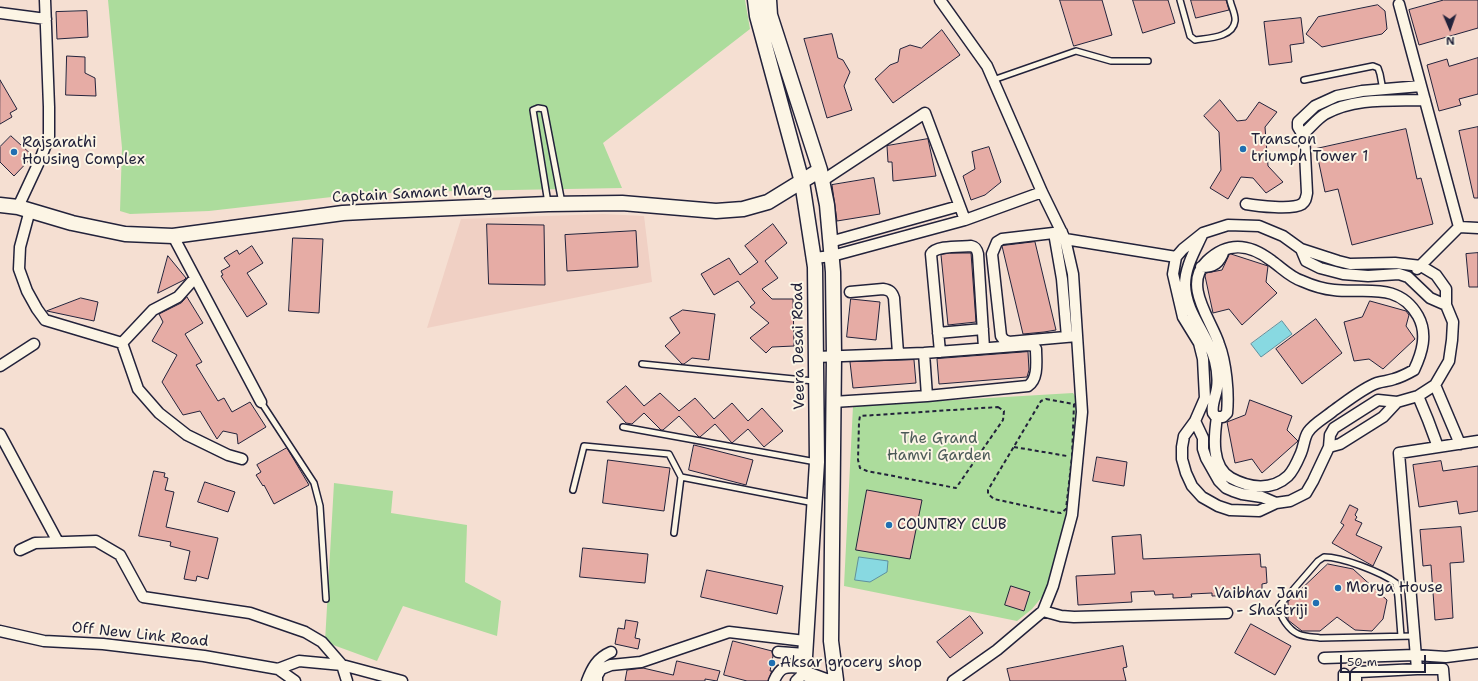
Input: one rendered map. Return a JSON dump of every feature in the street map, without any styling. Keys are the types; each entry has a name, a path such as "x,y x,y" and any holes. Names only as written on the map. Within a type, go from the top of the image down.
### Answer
{"street":[{"path":"44,0 46,19 49,137 39,162 10,205 20,247 19,269 27,291 45,320 122,343"},
{"name":"Veera Desai Road","path":"755,0 766,24 802,182 815,267 818,462 805,647 801,674"},
{"path":"769,0 770,15 766,24 821,175 827,204 832,256 834,356 830,641 832,681 801,674 787,667 782,668 774,681"},
{"path":"940,0 987,66 1060,235 1073,274 1072,336 1082,412 1072,515 1053,586 1043,611 997,650 962,677 953,681"},
{"path":"1399,4 1459,227"},
{"path":"0,13 46,19"},
{"path":"1304,133 1299,130 1297,125 1298,122 1315,106 1337,96 1362,91 1421,86"},
{"path":"1304,133 1324,115 1343,106 1365,102 1425,100"},
{"path":"821,175 925,113 965,220"},
{"path":"1246,204 1264,207 1298,206 1303,204 1306,200 1307,193 1304,133"},
{"name":"Captain Samant Marg","path":"10,205 72,223 125,234 173,236 343,213 548,204 622,203 716,211 743,209 768,202 802,182 821,175"},
{"path":"814,258 832,256 965,220 1042,192"},
{"path":"830,242 959,206"},
{"path":"1228,225 1259,226 1283,236 1302,249 1350,264 1395,263 1421,266 1436,275 1446,289 1446,305 1453,322 1449,361 1435,385 1418,396 1397,402 1378,400 1334,428 1330,435 1329,447 1313,482 1306,492 1290,501 1276,503 1260,511 1238,510 1218,506 1202,497 1192,486 1182,459 1184,436 1195,421 1205,398 1202,359 1199,343 1183,317 1179,305 1173,274 1176,257 1183,249 1203,233 1228,225"},
{"path":"1408,277 1421,266 1459,227 1478,228"},
{"path":"1203,233 1188,265 1185,283 1186,297 1193,316 1212,351 1216,362 1217,388 1213,414 1217,417 1223,417 1227,413 1228,390 1220,345 1198,296 1197,279 1198,272 1201,268 1214,266 1218,263 1224,250 1233,247 1245,247 1255,250 1271,260 1291,276 1314,286 1334,290 1371,290 1393,294 1404,300 1414,310 1422,322 1424,339 1414,370 1393,380 1375,383 1333,411 1316,425 1308,433 1302,451 1292,470 1288,476 1277,484 1251,486 1240,483 1228,476 1221,469 1217,460 1214,443 1217,417"},
{"path":"1072,336 1009,342 1004,340 1001,336 992,254 997,242 1002,239 1060,235 1176,257"},
{"path":"173,236 194,279 260,402"},
{"path":"940,352 931,254 935,250 941,248 971,246 975,247 977,250 984,348"},
{"path":"1302,249 1306,261 1320,268 1343,274 1368,276 1399,274 1408,277 1430,298 1446,305"},
{"path":"122,343 153,310 178,297 194,279"},
{"path":"850,292 883,289 892,292 894,298 898,354"},
{"path":"938,333 983,329"},
{"path":"122,343 138,389 159,413 187,435 228,455 242,459"},
{"path":"0,366 34,344"},
{"path":"816,356 924,353 1029,345 1034,346 1036,349 1035,374 1032,384 1028,386 927,396 833,402"},
{"path":"924,353 927,396"},
{"path":"1435,385 1460,444"},
{"path":"1418,396 1438,447"},
{"path":"1329,447 1340,444 1383,417 1397,402"},
{"path":"1195,421 1203,438 1203,448 1206,458 1219,481 1226,488 1233,491 1262,497 1276,503"},
{"path":"0,434 58,542"},
{"path":"1417,669 1399,452 1478,441"},
{"path":"815,503 832,503"},
{"path":"20,550 35,543 96,541 120,555 142,597 250,613 305,632 322,642 342,665 347,681"},
{"path":"1043,611 1061,616 1074,617 1227,613"},
{"name":"Off New Link Road","path":"0,631 44,641 104,644 204,656 278,669 295,681"},
{"path":"597,681 597,676 601,669 611,665 641,662 729,632 805,647"},
{"path":"778,652 805,647"},
{"path":"587,681 596,662 602,656 611,652"},
{"path":"1324,658 1415,655 1446,657 1478,653"},
{"name":"Off New Link Road","path":"278,669 299,662 342,665 402,681"},
{"path":"1356,681 1356,674 1359,672 1417,669 1443,669 1444,681"}],"lane":[{"path":"1180,0 1190,36 1195,40 1227,34 1235,21 1230,0"},
{"path":"993,80 1076,51 1111,61 1148,61"},
{"path":"1304,80 1373,66 1378,68 1380,71 1383,90"},
{"path":"548,204 533,110 538,108 544,110 562,204"},
{"path":"642,364 817,382"},
{"path":"260,402 314,483 320,506 326,599"},
{"path":"623,427 818,462"},
{"path":"573,490 584,446 669,454 681,477 674,533"},
{"path":"681,477 815,503"},
{"path":"1401,636 1396,583 1382,575 1342,559 1324,557 1318,561 1279,606 1281,616 1288,626 1297,633 1309,637 1414,636"}],"path":[{"path":"1046,399 1074,404 1072,457 1066,509 1061,513 994,499 988,494 988,490 1041,401 1046,399"},
{"path":"998,407 1004,411 1003,420 956,488 867,471 860,468 858,460 860,416 998,407"},
{"path":"1014,447 1072,457"}],"shaded area":[{"path":"603,214 644,216 652,282 427,328 461,219"}],"green space":[{"path":"108,0 745,0 750,29 603,143 622,188 358,194 209,211 130,214 120,211 122,148"},
{"name":"The Grand Hamvi Garden","path":"1073,393 1077,399 1079,412 1069,513 1051,586 1032,609 1017,621 844,586 853,406"},
{"path":"334,483 393,491 391,513 467,525 465,582 501,601 497,636 403,606 377,661 325,642"}],"water":[{"path":"1282,321 1292,334 1261,357 1251,344"},
{"path":"859,557 888,561 887,572 870,582 855,580"}],"building":[{"path":"1060,0 1102,0 1112,35 1074,46"},
{"path":"1133,0 1168,0 1175,23 1143,33"},
{"path":"1191,0 1226,0 1229,10 1196,18"},
{"path":"1444,0 1478,0 1478,28 1419,45 1409,10"},
{"path":"1378,5 1385,11 1387,29 1382,34 1322,47 1306,34 1318,17"},
{"path":"87,11 88,37 57,39 56,12"},
{"path":"1301,18 1304,43 1290,45 1292,62 1269,65 1264,22"},
{"path":"942,30 960,55 893,103 875,79 890,65 898,62 900,49 910,45 921,48"},
{"path":"832,34 838,58 843,60 850,72 844,86 852,110 827,118 804,39"},
{"path":"67,56 85,57 85,73 95,78 96,96 66,95"},
{"path":"1478,58 1478,94 1459,99 1461,105 1439,111 1427,65 1447,59 1449,66"},
{"path":"0,80 17,109 10,113 12,117 0,124"},
{"name":"Transcon triumph Tower 1","path":"1220,100 1237,121 1246,120 1259,102 1277,112 1265,127 1268,166 1283,182 1266,193 1253,178 1241,177 1228,199 1210,188 1221,170 1219,132 1204,116"},
{"path":"1478,127 1478,198 1474,198 1459,131"},
{"path":"1406,129 1417,179 1421,178 1433,224 1352,245 1338,189 1325,192 1316,149"},
{"name":"Rajsarathi Housing Complex","path":"11,136 33,156 14,176 0,162 0,147"},
{"path":"928,139 936,176 893,181 892,162 888,162 887,146"},
{"path":"989,147 1001,182 985,195 971,200 963,176 975,169 972,152"},
{"path":"874,178 880,214 837,221 832,185"},
{"path":"487,224 544,225 545,285 489,284"},
{"path":"773,224 787,243 765,261 778,278 762,289 772,299 793,299 794,346 772,347 766,353 750,338 769,323 750,307 755,303 738,281 714,295 701,274 729,258 740,275 758,262 745,246"},
{"path":"636,231 638,267 567,271 565,235"},
{"path":"293,238 323,239 319,313 289,311"},
{"path":"1035,242 1056,330 1023,334 1002,246"},
{"path":"252,246 263,263 247,273 267,304 247,317 221,276 223,275 221,271 230,266 224,258 237,250 239,254"},
{"path":"950,253 971,253 976,322 948,325 941,255"},
{"path":"1478,253 1478,287 1469,287 1466,254"},
{"path":"1231,254 1268,266 1266,282 1277,293 1242,325 1229,309 1213,313 1205,276 1206,273 1222,270 1229,255"},
{"path":"168,256 186,278 158,293"},
{"path":"187,297 203,323 185,334 202,362 196,365 218,401 224,398 232,412 250,402 266,427 238,444 237,434 223,431 217,439 200,411 183,415 162,382 177,355 152,341 163,322 159,314 181,303"},
{"path":"81,298 98,302 94,321 47,311"},
{"path":"851,299 880,302 876,340 847,337"},
{"path":"1370,301 1406,311 1409,315 1406,326 1415,339 1383,369 1369,359 1354,361 1344,322 1362,317"},
{"path":"683,310 715,314 709,360 692,358 682,364 665,346 680,333 670,318"},
{"path":"1316,319 1342,353 1302,384 1276,349"},
{"path":"1028,352 1029,370 1027,377 939,384 937,359"},
{"path":"914,360 916,383 853,388 850,362"},
{"path":"626,386 644,406 660,393 679,411 695,398 714,419 732,403 748,421 762,408 783,431 764,447 748,429 732,443 715,424 699,437 679,416 663,430 661,430 644,413 632,424 626,423 607,402"},
{"path":"1250,400 1292,416 1287,430 1298,441 1262,473 1252,459 1235,463 1227,422 1245,415"},
{"path":"694,445 753,460 746,485 689,470"},
{"path":"287,448 309,485 274,504 264,485 263,486 256,475 261,472 257,465"},
{"path":"1097,457 1127,462 1124,486 1093,481"},
{"path":"608,460 670,468 664,511 603,503"},
{"path":"1441,461 1443,471 1478,466 1478,511 1459,514 1457,501 1419,507 1413,465"},
{"path":"154,471 165,473 164,477 168,478 165,490 174,492 166,527 218,538 208,579 197,576 196,581 184,579 190,551 170,546 171,542 139,536"},
{"path":"205,482 235,492 228,512 198,502"},
{"name":"COUNTRY CLUB","path":"867,490 922,500 910,559 856,550"},
{"path":"1350,505 1358,509 1355,515 1357,517 1355,520 1362,523 1356,535 1382,547 1373,566 1332,543 1344,525 1341,523"},
{"path":"1461,527 1464,562 1450,563 1453,618 1435,620 1431,565 1423,566 1420,530"},
{"path":"1141,535 1143,559 1260,554 1261,567 1266,567 1267,583 1262,584 1262,590 1241,591 1241,595 1212,596 1212,593 1191,594 1192,597 1173,598 1173,594 1155,595 1154,591 1131,592 1132,602 1078,605 1076,576 1115,574 1112,537"},
{"path":"583,548 648,554 645,583 580,577"},
{"name":"Morya House","path":"1328,564 1353,569 1387,600 1383,619 1372,631 1355,630 1337,617 1320,631 1302,631 1288,620 1288,602"},
{"path":"707,570 783,586 777,614 701,597"},
{"path":"1011,586 1030,592 1024,611 1005,605"},
{"path":"970,616 983,633 950,658 937,642"},
{"path":"626,620 638,622 635,638 640,639 638,649 615,644 618,628 624,629"},
{"path":"1251,624 1291,646 1275,675 1235,653"},
{"path":"733,641 772,651 773,656 770,671 772,671 768,681 747,681 724,675"},
{"path":"1123,646 1127,667 1123,668 1126,681 1010,681 1007,669"},
{"path":"677,661 720,671 717,681 705,679 705,681 625,681 627,670 643,668 673,675"}],"place":[{"name":"Transcon triumph Tower 1","path":"1243,149"},
{"name":"Rajsarathi Housing Complex","path":"14,152"},
{"name":"COUNTRY CLUB","path":"889,525"},
{"name":"Morya House","path":"1338,588"},
{"name":"Vaibhav Jani - Shastriji","path":"1316,603"},
{"name":"Aksar grocery shop","path":"772,663"}]}
